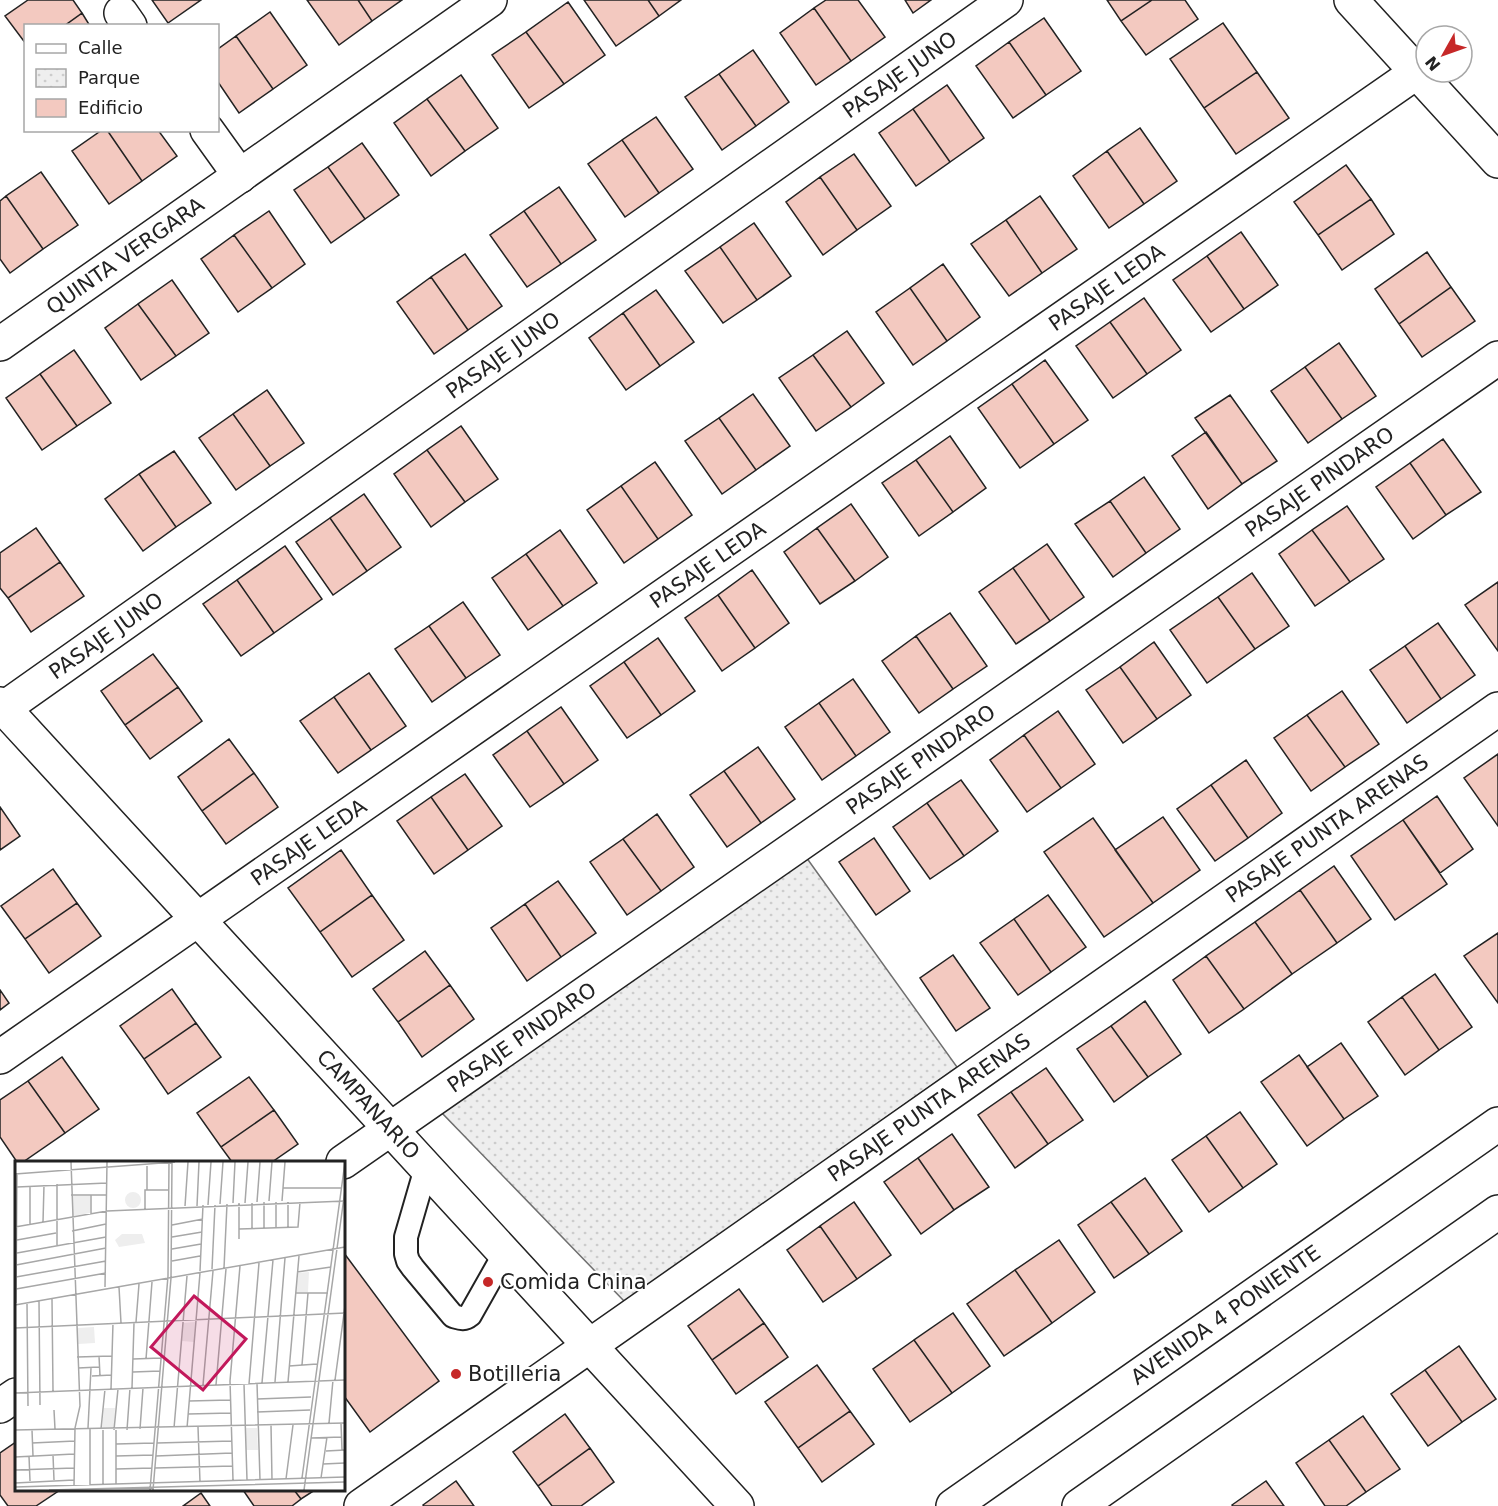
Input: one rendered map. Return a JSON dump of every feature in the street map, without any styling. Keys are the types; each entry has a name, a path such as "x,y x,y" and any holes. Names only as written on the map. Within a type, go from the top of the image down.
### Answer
{"street":[{"name":"PASAJE JUNO","path":"1,708 1006,0"},
{"path":"1351,0 1414,69"},
{"name":"QUINTA VERGARA","path":"3,335 240,176 469,6"},
{"name":"PASAJE LEDA","path":"0,1057 1414,74"},
{"path":"1428,84 1498,161"},
{"path":"208,132 240,176"},
{"name":"PASAJE PINDARO","path":"344,1161 1498,358"},
{"name":"CAMPANARIO","path":"1,708 391,1128 737,1506"},
{"name":"PASAJE PUNTA ARENAS","path":"361,1506 1498,710"},
{"name":"AVENIDA 4 PONIENTE","path":"953,1506 1498,1125"},
{"path":"1079,1506 1498,1212"},
{"path":"0,1406 15,1396"}],"lane":[{"path":"426,1168 406,1237 406,1254 413,1268 453,1316 461,1319 470,1315 505,1253"}],"green space":[{"path":"806,857 957,1067 625,1302 442,1113"}],"building":[{"path":"28,0 73,0 82,13 67,24 24,24 24,41 5,16"},
{"path":"152,0 201,0 168,23"},
{"path":"307,0 358,0 372,21 339,45"},
{"path":"358,0 402,0 372,21"},
{"path":"584,0 648,0 659,16 616,46"},
{"path":"648,0 681,0 659,16"},
{"path":"826,0 858,0 885,37 851,61 814,8"},
{"path":"905,0 931,0 913,13"},
{"path":"1107,0 1152,0 1121,21"},
{"path":"1152,0 1185,0 1198,19 1146,55 1121,21"},
{"path":"568,2 605,55 564,84 526,32"},
{"path":"814,8 851,61 816,85 780,33"},
{"path":"270,12 307,65 273,89 236,36"},
{"path":"82,13 89,24 67,24"},
{"path":"1044,18 1081,71 1046,95 1009,42"},
{"path":"1223,23 1257,72 1204,108 1170,59"},
{"path":"526,32 564,84 529,108 492,55"},
{"path":"236,36 273,89 239,113 219,83 219,48"},
{"path":"1009,42 1046,95 1013,118 976,66"},
{"path":"753,50 789,102 756,126 719,74"},
{"path":"1257,72 1289,118 1236,154 1204,108"},
{"path":"719,74 756,126 722,150 685,97"},
{"path":"461,75 498,128 465,151 427,99"},
{"path":"947,85 984,138 950,162 913,109"},
{"path":"427,99 465,151 431,176 394,123"},
{"path":"913,109 950,162 916,186 879,133"},
{"path":"656,117 693,169 659,193 622,140"},
{"path":"1140,128 1177,181 1144,204 1107,151"},
{"path":"99,132 108,132 142,181 109,204 72,151"},
{"path":"108,132 159,132 177,156 142,181"},
{"path":"622,140 659,193 625,217 588,164"},
{"path":"362,143 399,195 365,219 328,167"},
{"path":"1107,151 1144,204 1109,228 1073,176"},
{"path":"854,154 891,206 857,230 820,177"},
{"path":"1346,165 1371,199 1318,235 1294,202"},
{"path":"328,167 365,219 331,243 294,190"},
{"path":"41,172 78,225 43,249 6,196"},
{"path":"820,177 857,230 823,255 786,202"},
{"path":"559,187 596,240 561,264 524,211"},
{"path":"6,196 43,249 10,273 0,259 0,201"},
{"path":"1040,196 1077,249 1042,273 1006,220"},
{"path":"1371,199 1394,234 1342,270 1318,235"},
{"path":"269,211 305,264 272,288 234,235"},
{"path":"524,211 561,264 527,287 490,235"},
{"path":"1006,220 1042,273 1009,296 971,244"},
{"path":"754,223 791,276 757,300 720,247"},
{"path":"1241,232 1278,285 1244,309 1207,256"},
{"path":"234,235 272,288 238,312 201,259"},
{"path":"720,247 757,300 723,323 685,271"},
{"path":"1427,252 1451,287 1399,324 1375,289"},
{"path":"465,254 502,306 468,330 431,277"},
{"path":"1207,256 1244,309 1211,332 1173,280"},
{"path":"943,264 980,317 947,341 910,288"},
{"path":"431,277 468,330 434,354 397,302"},
{"path":"172,280 209,333 176,356 138,304"},
{"path":"1451,287 1475,321 1422,357 1399,324"},
{"path":"910,288 947,341 913,365 876,312"},
{"path":"656,290 694,342 660,366 623,313"},
{"path":"1144,298 1181,350 1147,374 1110,322"},
{"path":"138,304 176,356 141,380 105,328"},
{"path":"623,313 660,366 626,390 589,338"},
{"path":"1110,322 1147,374 1113,398 1076,346"},
{"path":"847,331 884,383 851,407 813,355"},
{"path":"1339,343 1376,396 1342,419 1305,367"},
{"path":"74,350 111,403 77,426 40,374"},
{"path":"813,355 851,407 816,431 779,378"},
{"path":"1045,360 1088,420 1054,444 1012,384"},
{"path":"1305,367 1342,419 1308,443 1271,391"},
{"path":"40,374 77,426 42,450 6,398"},
{"path":"1012,384 1054,444 1020,468 978,408"},
{"path":"267,390 304,443 270,466 233,414"},
{"path":"753,394 790,446 756,470 719,418"},
{"path":"1230,395 1277,461 1242,484 1195,418"},
{"path":"233,414 270,466 236,490 199,438"},
{"path":"719,418 756,470 722,494 685,441"},
{"path":"461,426 498,479 465,502 427,450"},
{"path":"1206,432 1242,484 1208,509 1172,456"},
{"path":"950,436 986,488 953,512 916,460"},
{"path":"1443,439 1481,492 1446,515 1410,463"},
{"path":"427,450 465,502 431,527 394,474"},
{"path":"174,451 211,503 176,527 139,474"},
{"path":"916,460 953,512 919,536 882,483"},
{"path":"655,462 692,515 658,539 621,486"},
{"path":"1410,463 1446,515 1413,539 1376,487"},
{"path":"139,474 176,527 143,551 105,499"},
{"path":"1144,477 1180,529 1146,553 1110,501"},
{"path":"621,486 658,539 624,563 587,510"},
{"path":"364,494 401,547 367,571 330,518"},
{"path":"1110,501 1146,553 1113,577 1075,524"},
{"path":"851,504 888,557 855,581 817,528"},
{"path":"1347,506 1384,559 1350,582 1312,530"},
{"path":"330,518 367,571 333,595 296,542"},
{"path":"36,528 60,562 8,598 0,588 0,553"},
{"path":"817,528 855,581 820,604 784,552"},
{"path":"560,530 597,583 563,606 526,554"},
{"path":"1312,530 1350,582 1315,606 1279,554"},
{"path":"1047,544 1084,597 1050,621 1013,568"},
{"path":"285,546 322,599 274,633 237,580"},
{"path":"526,554 563,606 528,630 492,578"},
{"path":"60,562 84,596 31,632 8,598"},
{"path":"1013,568 1050,621 1016,644 979,592"},
{"path":"752,570 789,623 755,648 718,595"},
{"path":"1252,573 1289,626 1255,649 1218,597"},
{"path":"237,580 274,633 241,656 203,604"},
{"path":"1498,582 1498,651 1465,605"},
{"path":"718,595 755,648 722,671 685,618"},
{"path":"1218,597 1255,649 1207,683 1170,630"},
{"path":"463,602 500,655 466,678 429,626"},
{"path":"950,613 987,666 953,689 916,636"},
{"path":"1438,623 1475,675 1441,699 1405,646"},
{"path":"429,626 466,678 432,702 395,649"},
{"path":"916,636 953,689 919,713 882,661"},
{"path":"658,638 695,691 661,715 624,662"},
{"path":"1154,642 1191,695 1157,719 1120,667"},
{"path":"1405,646 1441,699 1407,723 1370,670"},
{"path":"153,654 178,687 125,725 101,691"},
{"path":"624,662 661,715 627,738 590,686"},
{"path":"1120,667 1157,719 1123,743 1086,690"},
{"path":"369,673 406,726 371,750 334,697"},
{"path":"853,679 890,732 856,756 819,703"},
{"path":"178,687 202,721 150,759 125,725"},
{"path":"1342,691 1379,744 1345,767 1307,715"},
{"path":"334,697 371,750 338,773 300,721"},
{"path":"819,703 856,756 822,780 785,727"},
{"path":"561,707 598,760 564,784 527,731"},
{"path":"1058,711 1095,764 1061,788 1024,735"},
{"path":"1307,715 1345,767 1311,791 1274,738"},
{"path":"527,731 564,784 530,807 493,755"},
{"path":"1024,735 1061,788 1027,812 990,760"},
{"path":"229,739 254,773 202,811 178,777"},
{"path":"758,747 795,799 761,823 724,771"},
{"path":"1498,754 1498,826 1464,778"},
{"path":"1246,760 1282,813 1248,838 1211,785"},
{"path":"724,771 761,823 727,847 690,795"},
{"path":"254,773 278,807 226,844 202,811"},
{"path":"465,774 502,826 468,850 431,797"},
{"path":"961,780 998,831 964,856 927,803"},
{"path":"1211,785 1248,838 1215,861 1177,809"},
{"path":"1437,796 1473,849 1440,873 1403,820"},
{"path":"431,797 468,850 434,874 397,821"},
{"path":"927,803 964,856 930,879 893,827"},
{"path":"0,807 20,836 0,850"},
{"path":"657,814 694,867 661,891 623,839"},
{"path":"1163,817 1200,870 1153,903 1115,850"},
{"path":"1093,818 1153,903 1104,937 1044,852"},
{"path":"1403,820 1447,884 1395,920 1351,856"},
{"path":"874,838 910,891 876,915 839,862"},
{"path":"623,839 661,891 627,915 590,862"},
{"path":"341,850 372,895 320,932 288,888"},
{"path":"1334,866 1371,919 1337,943 1300,890"},
{"path":"53,869 77,903 25,939 1,906"},
{"path":"558,881 596,933 561,957 525,904"},
{"path":"1300,890 1337,943 1292,974 1255,922"},
{"path":"372,895 404,940 352,977 320,932"},
{"path":"1048,895 1086,947 1051,972 1014,919"},
{"path":"77,903 101,936 49,973 25,939"},
{"path":"525,904 561,957 527,981 491,928"},
{"path":"1014,919 1051,972 1018,995 980,943"},
{"path":"1255,922 1292,974 1244,1009 1206,956"},
{"path":"1498,933 1498,1003 1464,956"},
{"path":"425,951 450,985 398,1022 373,989"},
{"path":"953,955 990,1008 956,1031 920,978"},
{"path":"1206,956 1244,1009 1209,1033 1173,980"},
{"path":"1435,974 1472,1027 1439,1050 1402,997"},
{"path":"450,985 474,1019 422,1057 398,1022"},
{"path":"172,989 196,1023 144,1059 120,1026"},
{"path":"0,990 9,1003 0,1010"},
{"path":"1402,997 1439,1050 1405,1075 1368,1022"},
{"path":"1145,1001 1181,1054 1148,1077 1111,1026"},
{"path":"196,1023 221,1057 168,1094 144,1059"},
{"path":"1111,1026 1148,1077 1114,1102 1077,1049"},
{"path":"1341,1043 1378,1096 1344,1119 1307,1067"},
{"path":"1299,1055 1344,1119 1307,1146 1261,1082"},
{"path":"62,1057 99,1109 65,1133 28,1081"},
{"path":"1046,1068 1083,1120 1048,1144 1011,1092"},
{"path":"249,1077 274,1110 221,1147 197,1113"},
{"path":"28,1081 65,1133 24,1161 16,1161 0,1137 0,1100"},
{"path":"1011,1092 1048,1144 1015,1168 978,1115"},
{"path":"274,1110 298,1144 273,1161 231,1161 221,1147"},
{"path":"1240,1112 1277,1164 1243,1188 1206,1136"},
{"path":"952,1134 989,1187 954,1210 918,1158"},
{"path":"1206,1136 1243,1188 1209,1212 1172,1160"},
{"path":"918,1158 954,1210 921,1234 884,1182"},
{"path":"1145,1178 1182,1231 1149,1254 1111,1202"},
{"path":"854,1202 891,1255 857,1279 820,1226"},
{"path":"1111,1202 1149,1254 1114,1278 1078,1225"},
{"path":"820,1226 857,1279 823,1302 787,1250"},
{"path":"1059,1240 1095,1292 1052,1323 1015,1270"},
{"path":"345,1254 439,1381 370,1432 345,1397"},
{"path":"1015,1270 1052,1323 1004,1356 967,1304"},
{"path":"739,1289 764,1323 712,1360 688,1326"},
{"path":"953,1313 990,1366 952,1393 914,1340"},
{"path":"764,1323 788,1357 736,1394 712,1360"},
{"path":"914,1340 952,1393 910,1422 873,1369"},
{"path":"1459,1346 1496,1399 1462,1422 1425,1370"},
{"path":"817,1365 850,1411 798,1448 765,1402"},
{"path":"1425,1370 1462,1422 1428,1446 1391,1394"},
{"path":"850,1411 874,1444 822,1482 798,1448"},
{"path":"565,1414 590,1448 538,1486 513,1452"},
{"path":"1363,1416 1400,1469 1366,1492 1329,1440"},
{"path":"1329,1440 1366,1492 1346,1506 1325,1506 1296,1463"},
{"path":"15,1443 15,1491 58,1491 36,1506 8,1506 0,1495 0,1453"},
{"path":"590,1448 614,1482 581,1506 552,1506 538,1486"},
{"path":"456,1481 474,1506 423,1505"},
{"path":"1266,1481 1284,1506 1232,1505"},
{"path":"244,1491 295,1491 301,1499 292,1506 254,1506"},
{"path":"295,1491 313,1491 301,1499"},
{"path":"201,1493 210,1506 183,1506"}],"place":[{"name":"Comida China","path":"488,1282"},
{"name":"Botilleria","path":"456,1374"}]}
